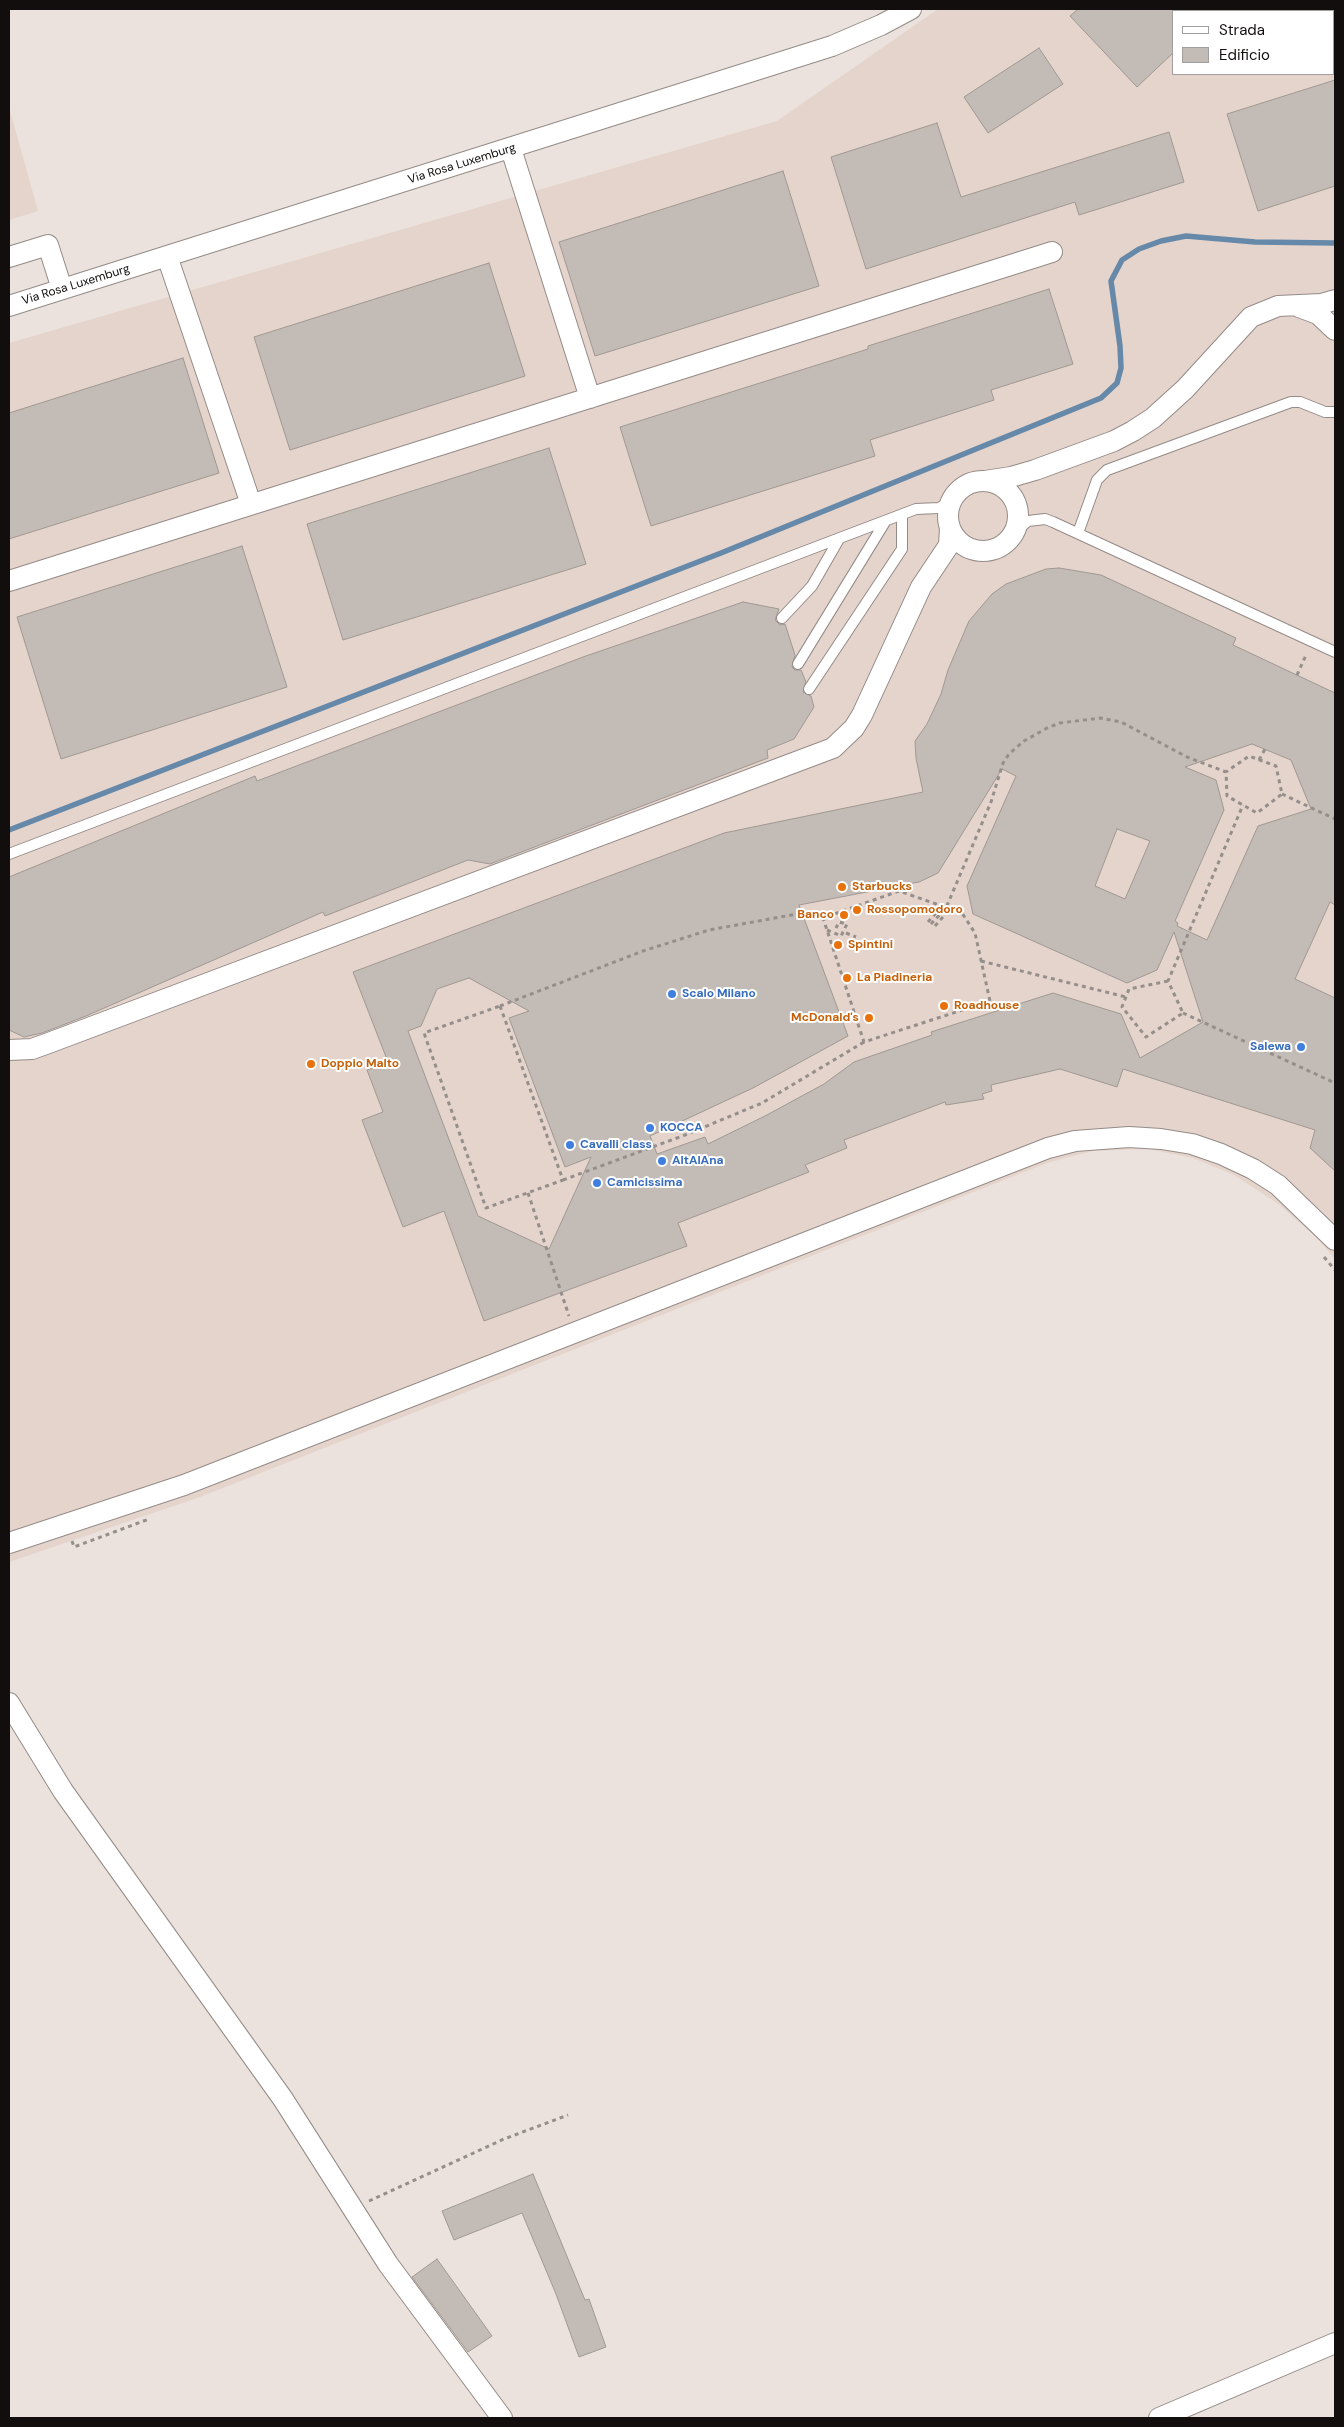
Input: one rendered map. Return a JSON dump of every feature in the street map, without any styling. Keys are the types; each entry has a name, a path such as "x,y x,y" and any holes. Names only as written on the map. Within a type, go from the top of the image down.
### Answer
{"street":[{"name":"Via Rosa Luxemburg","path":"9,306 512,149 832,46 881,25 911,9"},
{"path":"512,149 590,398"},
{"path":"9,257 48,245 62,289"},
{"path":"9,581 1052,252"},
{"path":"167,256 251,504"},
{"path":"9,1050 32,1049 46,1044 833,748 854,728 862,715 920,587 949,545 950,528 948,517 952,501 963,487 973,483 1011,477 1035,470 1114,440 1146,423 1185,389 1251,317 1278,306 1322,304 1335,300"},
{"path":"1292,305 1308,308 1318,314 1335,330"},
{"path":"1014,502 1020,481 1035,470"},
{"path":"934,567 949,557 975,550 986,551 997,548 1007,542 1014,532 1018,521 1014,502 1006,490 996,484 985,481"},
{"path":"950,528 960,542 975,550"},
{"path":"9,1544 184,1485 1048,1148 1075,1141 1129,1136 1192,1144 1221,1154 1253,1169 1278,1185 1335,1240"},
{"path":"9,1703 63,1791 283,2099 388,2264 502,2418"},
{"path":"1159,2418 1335,2344"}],"lane":[{"path":"1078,533 1097,480 1107,470 1291,402 1300,402 1325,412 1335,412"},
{"path":"9,854 916,509 939,508 952,501"},
{"path":"809,688 902,549 902,515"},
{"path":"1014,532 1028,521 1045,520 1078,533 1335,652"},
{"path":"798,664 884,522"},
{"path":"782,618 812,586 839,539"}],"path":[{"path":"1297,675 1312,641"},
{"path":"935,926 946,908 991,802 1003,763 1009,754 1024,741 1047,728 1060,723 1100,718 1121,722 1186,757 1226,772"},
{"path":"1259,760 1265,749"},
{"path":"1226,772 1249,756 1276,766 1282,794"},
{"path":"1226,772 1227,796 1257,813 1282,794"},
{"path":"1282,794 1335,819"},
{"path":"1242,805 1168,981 1183,1013 1335,1083"},
{"path":"898,891 946,908 962,913 976,933 990,1001 864,1042 762,1103 685,1135 486,1208 424,1033 643,951 709,930 808,912 823,918 898,891"},
{"path":"929,923 946,908"},
{"path":"823,918 864,1042"},
{"path":"826,930 841,936 847,924 839,922 836,928"},
{"path":"846,933 856,937"},
{"path":"981,960 1126,997"},
{"path":"1168,981 1129,989 1122,1007 1146,1036 1183,1013"},
{"path":"500,1006 563,1180"},
{"path":"528,1193 575,1332"},
{"path":"1319,1252 1335,1270"},
{"path":"66,1524 74,1546 158,1516"},
{"path":"353,2210 408,2181 504,2139 568,2115"}],"shaded area":[{"name":"Scalo Milano","path":"938,9 1335,9 1335,1259 1317,1238 1277,1203 1234,1175 1193,1158 1147,1149 1093,1151 1047,1163 200,1497 9,1562 9,343 777,121"},
{"path":"9,107 38,211 9,220"}],"building":[{"path":"1078,9 1173,9 1172,54 1137,87 1070,16"},
{"path":"1039,48 1063,84 988,133 964,97"},
{"path":"1335,80 1335,186 1258,211 1227,114"},
{"path":"937,123 961,197 1169,132 1184,182 1079,215 1075,202 866,269 831,157"},
{"path":"783,171 819,286 595,356 559,242"},
{"path":"489,263 525,376 290,450 254,337"},
{"path":"1049,289 1073,364 991,390 994,400 870,440 875,456 651,526 620,427 868,349 868,346"},
{"path":"183,358 219,473 9,539 9,413"},
{"path":"549,448 586,564 343,640 307,524"},
{"path":"242,546 287,687 61,759 17,617"},
{"path":"1059,568 1101,575 1236,638 1233,645 1335,693 1335,905 1330,902 1295,979 1335,998 1335,1171 1310,1148 1315,1130 1123,1069 1117,1087 1060,1069 991,1085 992,1091 982,1094 984,1099 946,1105 945,1102 844,1140 847,1148 805,1165 809,1172 678,1223 687,1246 484,1321 444,1211 403,1227 362,1120 383,1112 367,1070 388,1062 353,972 724,833 923,792 916,758 915,741 927,724 941,694 948,670 969,621 992,594 1006,584 1046,569","holes":["1252,744 1291,760 1311,809 1258,826 1207,940 1177,926 1178,923 1175,921 1224,810 1216,780 1185,767","1002,769 1016,776 967,886 973,914 1127,983 1157,970 1174,932 1203,1022 1140,1058 1121,1014 1053,993 931,1032 932,1035 854,1062 824,1084 708,1144 705,1137 657,1154 650,1136 753,1088 848,1036 799,905 919,882 938,873","1117,829 1150,841 1125,899 1095,886","469,978 529,1011 509,1018 565,1167 591,1157 549,1249 478,1216 408,1031 421,1026 437,989"]},
{"path":"743,602 779,609 775,620 780,625 785,624 795,655 792,667 795,670 801,670 806,682 803,692 811,696 814,707 794,739 767,750 768,758 490,864 468,860 325,916 323,912 86,1016 42,1033 24,1037 9,1030 9,877 255,776 257,781 583,657"},
{"path":"533,2174 585,2300 589,2299 606,2347 579,2357 556,2294 522,2213 454,2240 442,2211"},
{"path":"437,2259 492,2336 468,2352 412,2277"}],"waterway":[{"path":"9,830 721,553 1101,398 1117,383 1121,368 1120,346 1111,281 1122,260 1139,249 1161,241 1186,236 1255,242 1335,243"}],"place":[{"name":"Starbucks","path":"842,887"},
{"name":"Rossopomodoro","path":"857,910"},
{"name":"Banco","path":"844,915"},
{"name":"Spintini","path":"838,945"},
{"name":"La Piadineria","path":"847,978"},
{"name":"Scalo Milano","path":"672,994"},
{"name":"Roadhouse","path":"944,1006"},
{"name":"McDonald's","path":"869,1018"},
{"name":"Salewa","path":"1301,1047"},
{"name":"Doppio Malto","path":"311,1064"},
{"name":"KOCCA","path":"650,1128"},
{"name":"Cavalli class","path":"570,1145"},
{"name":"AltAlAna","path":"662,1161"},
{"name":"Camicissima","path":"597,1183"}]}
